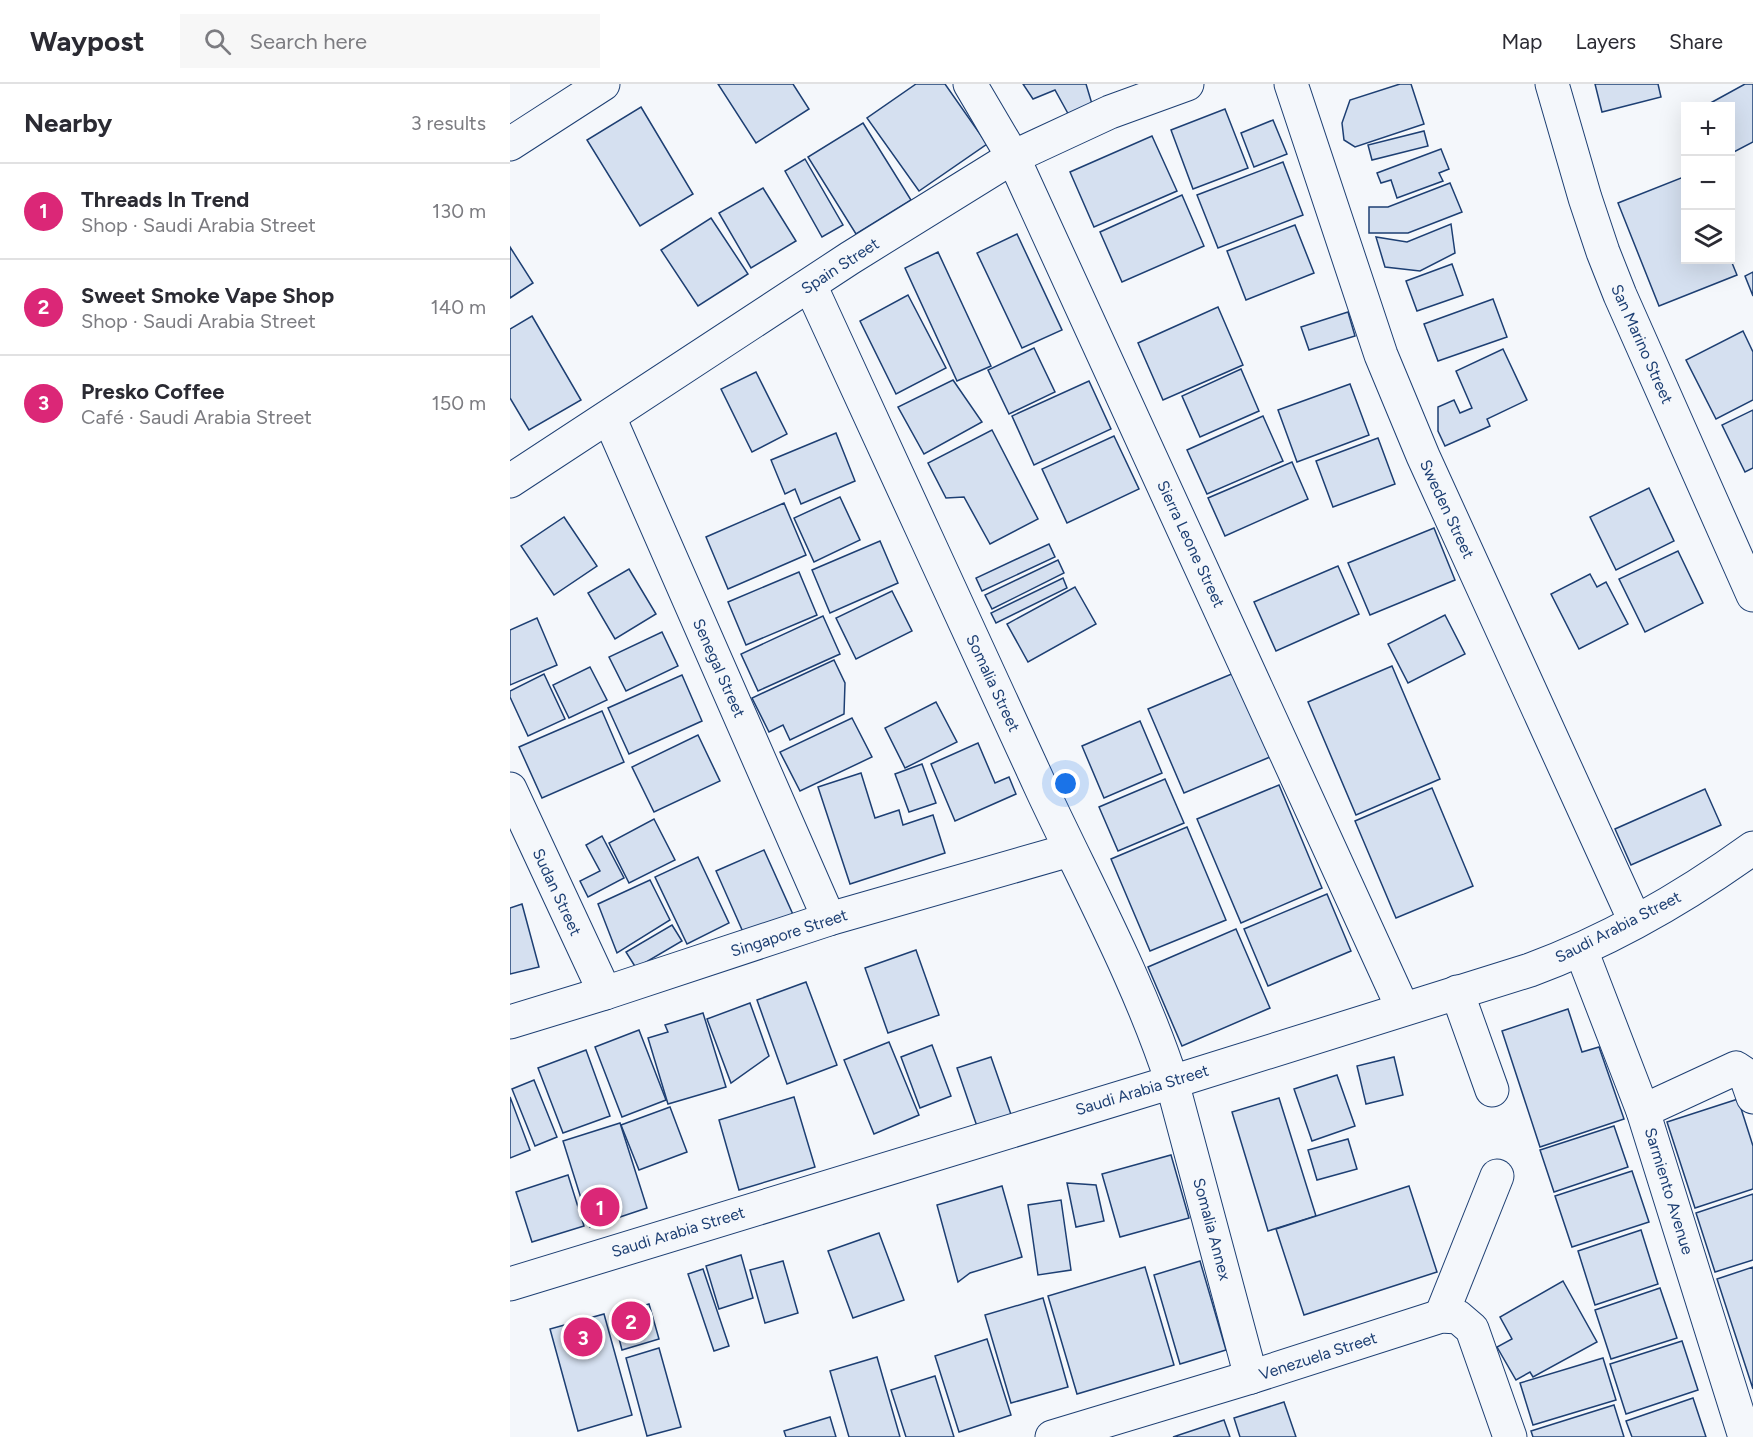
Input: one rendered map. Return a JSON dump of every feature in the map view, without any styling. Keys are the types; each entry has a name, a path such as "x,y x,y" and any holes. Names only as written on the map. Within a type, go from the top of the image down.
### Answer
{"street":[{"path":"510,144 603,84"},
{"name":"Sierra Leone Street","path":"970,84 1013,157 1403,1009"},
{"name":"Spain Street","path":"510,481 850,258 1013,157 1110,112 1187,84"},
{"name":"Sweden Street","path":"1291,84 1381,355 1422,456 1635,921"},
{"name":"San Marino Street","path":"1552,84 1602,252 1753,596"},
{"name":"Somalia Street","path":"810,285 1070,850 1137,987 1172,1082"},
{"name":"Senegal Street","path":"609,417 829,919"},
{"name":"Sudan Street","path":"510,789 521,844 605,993"},
{"name":"Saudi Arabia Street","path":"510,1284 1530,970 1581,950 1635,921 1690,890 1753,848"},
{"name":"Singapore Street","path":"510,1023 829,919 1070,850"},
{"name":"Sarmiento Avenue","path":"1581,950 1643,1111 1745,1437"},
{"path":"1457,992 1492,1090"},
{"path":"1643,1111 1736,1068 1745,1074 1753,1097"},
{"name":"Somalia Annex","path":"1172,1082 1251,1377"},
{"path":"1497,1176 1441,1316 1458,1317 1472,1329 1509,1437"},
{"name":"Venezuela Street","path":"1052,1437 1251,1377 1441,1316"}],"building":[{"path":"718,84 793,84 809,109 756,143"},
{"path":"916,84 945,84 987,144 919,191 867,118"},
{"path":"1023,84 1086,84 1092,104 1071,119 1055,90 1033,99"},
{"path":"1400,84 1411,84 1424,124 1355,147 1344,140 1342,123 1350,100"},
{"path":"1595,84 1658,84 1661,97 1602,112"},
{"path":"1745,84 1753,84 1753,142 1735,151 1735,102 1712,102"},
{"path":"641,107 693,194 640,226 587,140"},
{"path":"1225,109 1248,168 1193,189 1171,130"},
{"path":"1273,120 1287,154 1254,167 1241,133"},
{"path":"863,123 911,200 856,234 808,157"},
{"path":"1424,131 1428,146 1372,160 1368,145"},
{"path":"1152,136 1177,191 1094,227 1070,172"},
{"path":"1441,149 1449,169 1439,173 1443,181 1397,198 1391,180 1381,183 1377,173"},
{"path":"805,159 843,225 822,237 785,171"},
{"path":"1283,162 1303,215 1218,248 1197,195"},
{"path":"1681,178 1681,264 1732,264 1737,275 1659,306 1618,203"},
{"path":"1450,183 1462,212 1408,233 1369,233 1369,207 1388,207"},
{"path":"763,188 796,241 751,268 719,213"},
{"path":"1182,195 1204,246 1122,282 1100,232"},
{"path":"711,218 748,274 698,306 661,250"},
{"path":"1451,224 1455,253 1420,271 1385,267 1376,237 1407,242"},
{"path":"1295,225 1314,273 1246,300 1227,251"},
{"path":"1017,234 1062,330 1022,348 977,253"},
{"path":"510,247 533,283 510,298"},
{"path":"938,252 991,366 957,381 905,268"},
{"path":"1452,264 1463,295 1417,311 1406,281"},
{"path":"1753,272 1753,296 1745,276"},
{"path":"908,295 946,368 896,394 860,321"},
{"path":"1493,299 1507,337 1438,361 1424,324"},
{"path":"1218,307 1243,365 1163,400 1138,343"},
{"path":"1348,312 1355,336 1309,350 1301,327"},
{"path":"532,316 581,400 529,430 510,398 510,329"},
{"path":"1743,331 1753,352 1753,400 1716,419 1686,360"},
{"path":"1034,348 1055,392 1009,414 988,370"},
{"path":"1503,349 1527,400 1487,419 1490,426 1445,446 1438,431 1438,407 1454,400 1460,413 1472,408 1456,371"},
{"path":"1241,369 1259,411 1200,437 1182,396"},
{"path":"756,372 787,434 752,452 721,389"},
{"path":"953,380 982,422 924,454 898,407"},
{"path":"1089,381 1111,429 1034,465 1012,416"},
{"path":"1350,384 1369,435 1297,462 1278,410"},
{"path":"1753,410 1753,468 1745,472 1722,425"},
{"path":"1263,416 1283,461 1207,494 1187,450"},
{"path":"992,430 1038,519 990,544 964,497 946,498 928,463"},
{"path":"836,433 855,481 801,504 795,489 785,494 771,460"},
{"path":"1114,436 1139,489 1067,523 1042,469"},
{"path":"1378,438 1395,484 1333,507 1316,461"},
{"path":"1292,462 1308,499 1225,536 1208,498"},
{"path":"1649,488 1674,541 1616,570 1590,517"},
{"path":"840,497 860,540 814,562 794,518"},
{"path":"784,503 806,555 728,589 706,537"},
{"path":"564,517 597,566 554,595 521,546"},
{"path":"1434,528 1455,580 1370,615 1348,563"},
{"path":"880,541 898,583 830,613 812,570"},
{"path":"1049,544 1055,557 982,591 976,578"},
{"path":"1678,551 1703,603 1645,632 1619,579"},
{"path":"1058,560 1064,573 992,609 985,595"},
{"path":"1338,566 1359,614 1276,651 1254,602"},
{"path":"629,569 656,614 615,639 588,593"},
{"path":"799,572 817,615 746,645 728,602"},
{"path":"1590,574 1597,587 1606,582 1628,624 1579,649 1551,594"},
{"path":"1063,578 1067,588 996,623 991,613"},
{"path":"1075,587 1096,624 1028,662 1007,624"},
{"path":"892,591 912,631 856,659 836,618"},
{"path":"1445,615 1465,654 1408,683 1388,644"},
{"path":"823,616 840,654 758,691 741,654"},
{"path":"537,618 557,665 510,685 510,630"},
{"path":"662,632 678,666 626,691 609,657"},
{"path":"834,660 845,683 844,714 790,740 783,725 769,732 752,698"},
{"path":"1392,666 1440,779 1356,815 1308,702"},
{"path":"590,667 607,700 569,718 553,685"},
{"path":"1234,673 1270,757 1184,793 1148,709"},
{"path":"544,674 565,719 528,736 510,697 510,691"},
{"path":"682,675 702,721 629,754 608,708"},
{"path":"936,702 957,742 905,768 885,728"},
{"path":"602,711 624,762 542,798 519,747"},
{"path":"852,718 872,757 800,791 780,752"},
{"path":"1140,721 1162,773 1104,798 1082,746"},
{"path":"698,735 720,781 654,812 632,767"},
{"path":"978,743 995,783 1009,777 1016,794 955,821 931,764"},
{"path":"922,764 936,803 909,812 895,774"},
{"path":"861,773 875,818 899,810 903,825 933,815 945,853 850,884 818,787"},
{"path":"1165,779 1184,823 1118,851 1099,807"},
{"path":"1279,785 1322,888 1241,923 1197,819"},
{"path":"1432,788 1473,886 1396,918 1355,821"},
{"path":"1705,789 1721,825 1631,865 1615,829"},
{"path":"654,819 675,860 629,883 609,843"},
{"path":"1187,827 1226,920 1150,951 1111,859"},
{"path":"602,836 624,878 588,897 580,881 600,871 586,845"},
{"path":"764,850 795,919 747,941 716,871"},
{"path":"698,857 729,923 687,944 655,877"},
{"path":"650,880 670,920 617,953 598,904"},
{"path":"1327,894 1351,951 1268,986 1244,929"},
{"path":"522,904 539,967 510,974 510,908"},
{"path":"672,925 682,941 636,968 626,952"},
{"path":"1236,929 1270,1008 1182,1046 1148,967"},
{"path":"916,950 939,1015 888,1033 865,968"},
{"path":"806,982 837,1065 787,1084 757,1000"},
{"path":"750,1003 769,1056 731,1083 707,1019"},
{"path":"1568,1009 1582,1052 1599,1047 1624,1119 1540,1147 1502,1031"},
{"path":"703,1013 726,1087 668,1104 648,1038 668,1032 665,1025"},
{"path":"639,1030 666,1100 622,1117 595,1047"},
{"path":"889,1042 919,1115 874,1134 844,1060"},
{"path":"932,1045 951,1096 920,1108 901,1057"},
{"path":"586,1050 610,1116 563,1133 538,1068"},
{"path":"991,1057 1015,1126 981,1138 957,1068"},
{"path":"1394,1057 1403,1095 1366,1104 1357,1066"},
{"path":"1337,1075 1355,1126 1312,1141 1294,1089"},
{"path":"534,1080 557,1137 535,1146 512,1089"},
{"path":"510,1097 530,1150 510,1158"},
{"path":"794,1097 815,1167 739,1190 719,1120"},
{"path":"1279,1098 1316,1216 1268,1231 1232,1112"},
{"path":"1738,1099 1753,1146 1753,1189 1695,1208 1667,1122"},
{"path":"670,1107 687,1152 639,1170 621,1125"},
{"path":"620,1123 647,1208 590,1227 563,1141"},
{"path":"1614,1126 1628,1167 1554,1192 1540,1150"},
{"path":"1348,1139 1357,1169 1317,1180 1308,1150"},
{"path":"1171,1155 1189,1218 1120,1237 1102,1174"},
{"path":"1632,1171 1649,1222 1572,1247 1555,1196"},
{"path":"568,1175 584,1226 532,1242 516,1192"},
{"path":"1067,1183 1096,1185 1104,1221 1076,1227"},
{"path":"1002,1186 1022,1257 970,1273 958,1282 937,1205"},
{"path":"1409,1186 1437,1272 1304,1315 1276,1229"},
{"path":"1753,1194 1753,1260 1715,1272 1696,1213"},
{"path":"1061,1200 1071,1270 1038,1275 1028,1205"},
{"path":"1641,1230 1658,1284 1595,1305 1578,1251"},
{"path":"879,1233 904,1300 853,1318 828,1251"},
{"path":"741,1255 753,1298 719,1309 706,1266"},
{"path":"783,1261 798,1313 765,1323 750,1270"},
{"path":"1200,1261 1226,1350 1180,1364 1154,1275"},
{"path":"1145,1267 1174,1365 1077,1394 1048,1296"},
{"path":"1753,1267 1753,1389 1717,1279"},
{"path":"703,1269 729,1346 714,1351 688,1274"},
{"path":"1563,1281 1597,1342 1533,1377 1530,1372 1516,1380 1497,1347 1512,1339 1500,1317"},
{"path":"1660,1288 1677,1338 1611,1359 1595,1310"},
{"path":"1043,1298 1068,1387 1011,1403 985,1315"},
{"path":"649,1304 659,1339 622,1350 613,1315"},
{"path":"604,1314 632,1415 578,1431 550,1329"},
{"path":"987,1339 1011,1415 959,1432 935,1356"},
{"path":"1682,1341 1698,1390 1626,1414 1610,1364"},
{"path":"659,1348 681,1427 647,1436 626,1358"},
{"path":"877,1357 900,1437 849,1437 830,1371"},
{"path":"1603,1358 1616,1400 1533,1425 1520,1383"},
{"path":"935,1376 954,1437 906,1437 891,1390"},
{"path":"1693,1398 1706,1437 1632,1437 1626,1421"},
{"path":"1284,1402 1296,1437 1240,1437 1234,1418"},
{"path":"1614,1405 1624,1437 1533,1437 1531,1431"},
{"path":"830,1417 836,1437 786,1437 784,1431"},
{"path":"1224,1420 1230,1437 1173,1437"}],"place":[{"name":"Threads In Trend","path":"600,1207"},
{"name":"Sweet Smoke Vape Shop","path":"631,1321"},
{"name":"Presko Coffee","path":"583,1337"}]}
